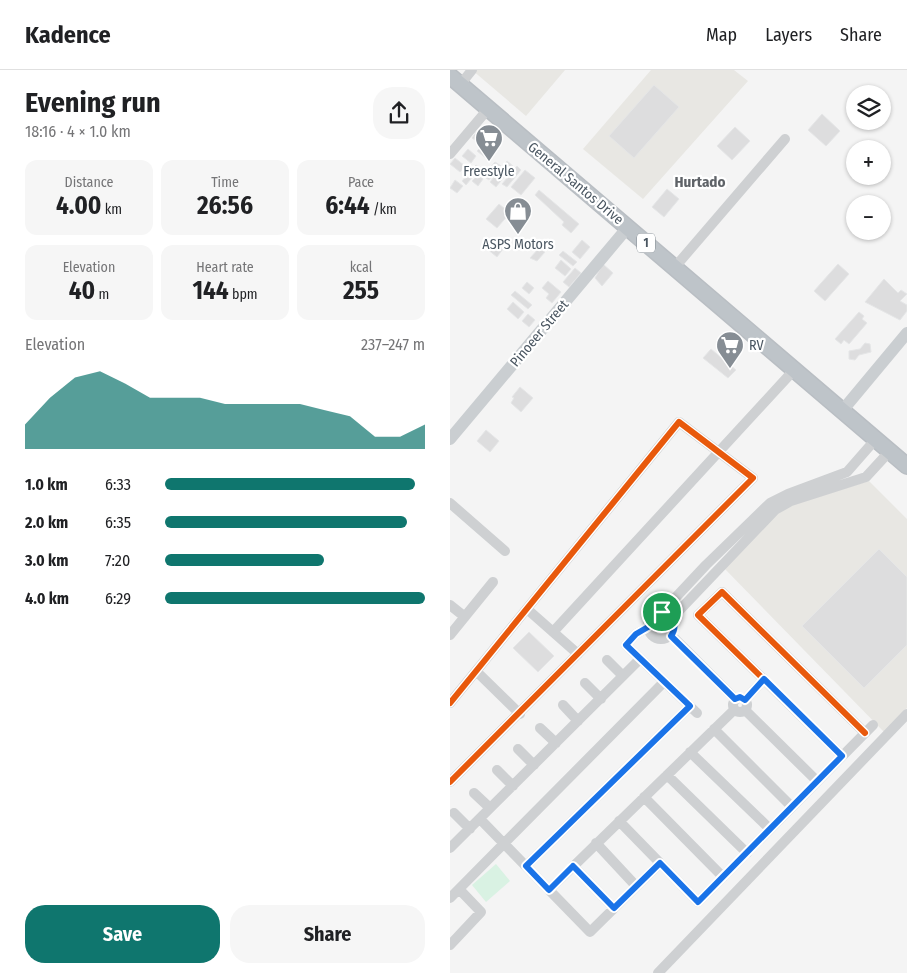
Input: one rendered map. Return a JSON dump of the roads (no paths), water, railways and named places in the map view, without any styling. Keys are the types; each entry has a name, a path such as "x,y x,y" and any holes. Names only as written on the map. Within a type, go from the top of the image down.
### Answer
{"highway":[{"name":"General Santos Drive","path":"455,80 907,466"}],"main road":[{"name":"Pinoeer Street","path":"450,439 628,227"},
{"path":"842,411 907,332"}],"street":[{"path":"455,80 472,70"},
{"path":"450,154 488,109"},
{"path":"675,267 784,139"},
{"path":"553,632 794,370"},
{"path":"450,703 680,422 753,478 520,714 450,782"},
{"path":"662,612 672,618 674,629 671,636 664,639 656,638 650,634 648,627 652,616 662,612 765,507 778,498 847,472 875,440"},
{"path":"672,618 774,510 791,501 866,477 889,452"},
{"path":"450,503 505,551"},
{"path":"450,635 493,582"},
{"path":"842,756 698,615 722,592 865,733"},
{"path":"450,605 465,617"},
{"path":"527,609 578,654"},
{"path":"526,866 694,710 626,645 636,634 648,627"},
{"path":"671,636 817,781"},
{"path":"450,848 640,659"},
{"path":"607,660 623,676"},
{"path":"476,671 520,714"},
{"path":"549,890 764,679"},
{"path":"450,898 664,682"},
{"path":"585,683 600,699"},
{"path":"562,705 578,721"},
{"path":"658,973 907,714"},
{"path":"620,821 698,902 872,725"},
{"path":"540,728 556,743"},
{"path":"714,729 792,806"},
{"path":"518,749 534,765"},
{"path":"690,752 770,829"},
{"path":"497,770 513,786"},
{"path":"667,775 747,853"},
{"path":"474,793 490,808"},
{"path":"644,797 722,877"},
{"path":"454,813 470,829"},
{"path":"480,819 590,932 660,863"},
{"path":"596,843 636,886"},
{"path":"573,866 614,908"},
{"path":"450,944 481,912 459,889"}],"place":[{"name":"Freestyle","path":"489,162"},
{"name":"ASPS Motors","path":"518,235"},
{"name":"RV","path":"730,369"}],"district":[{"name":"Hurtado","path":"700,182"}]}
